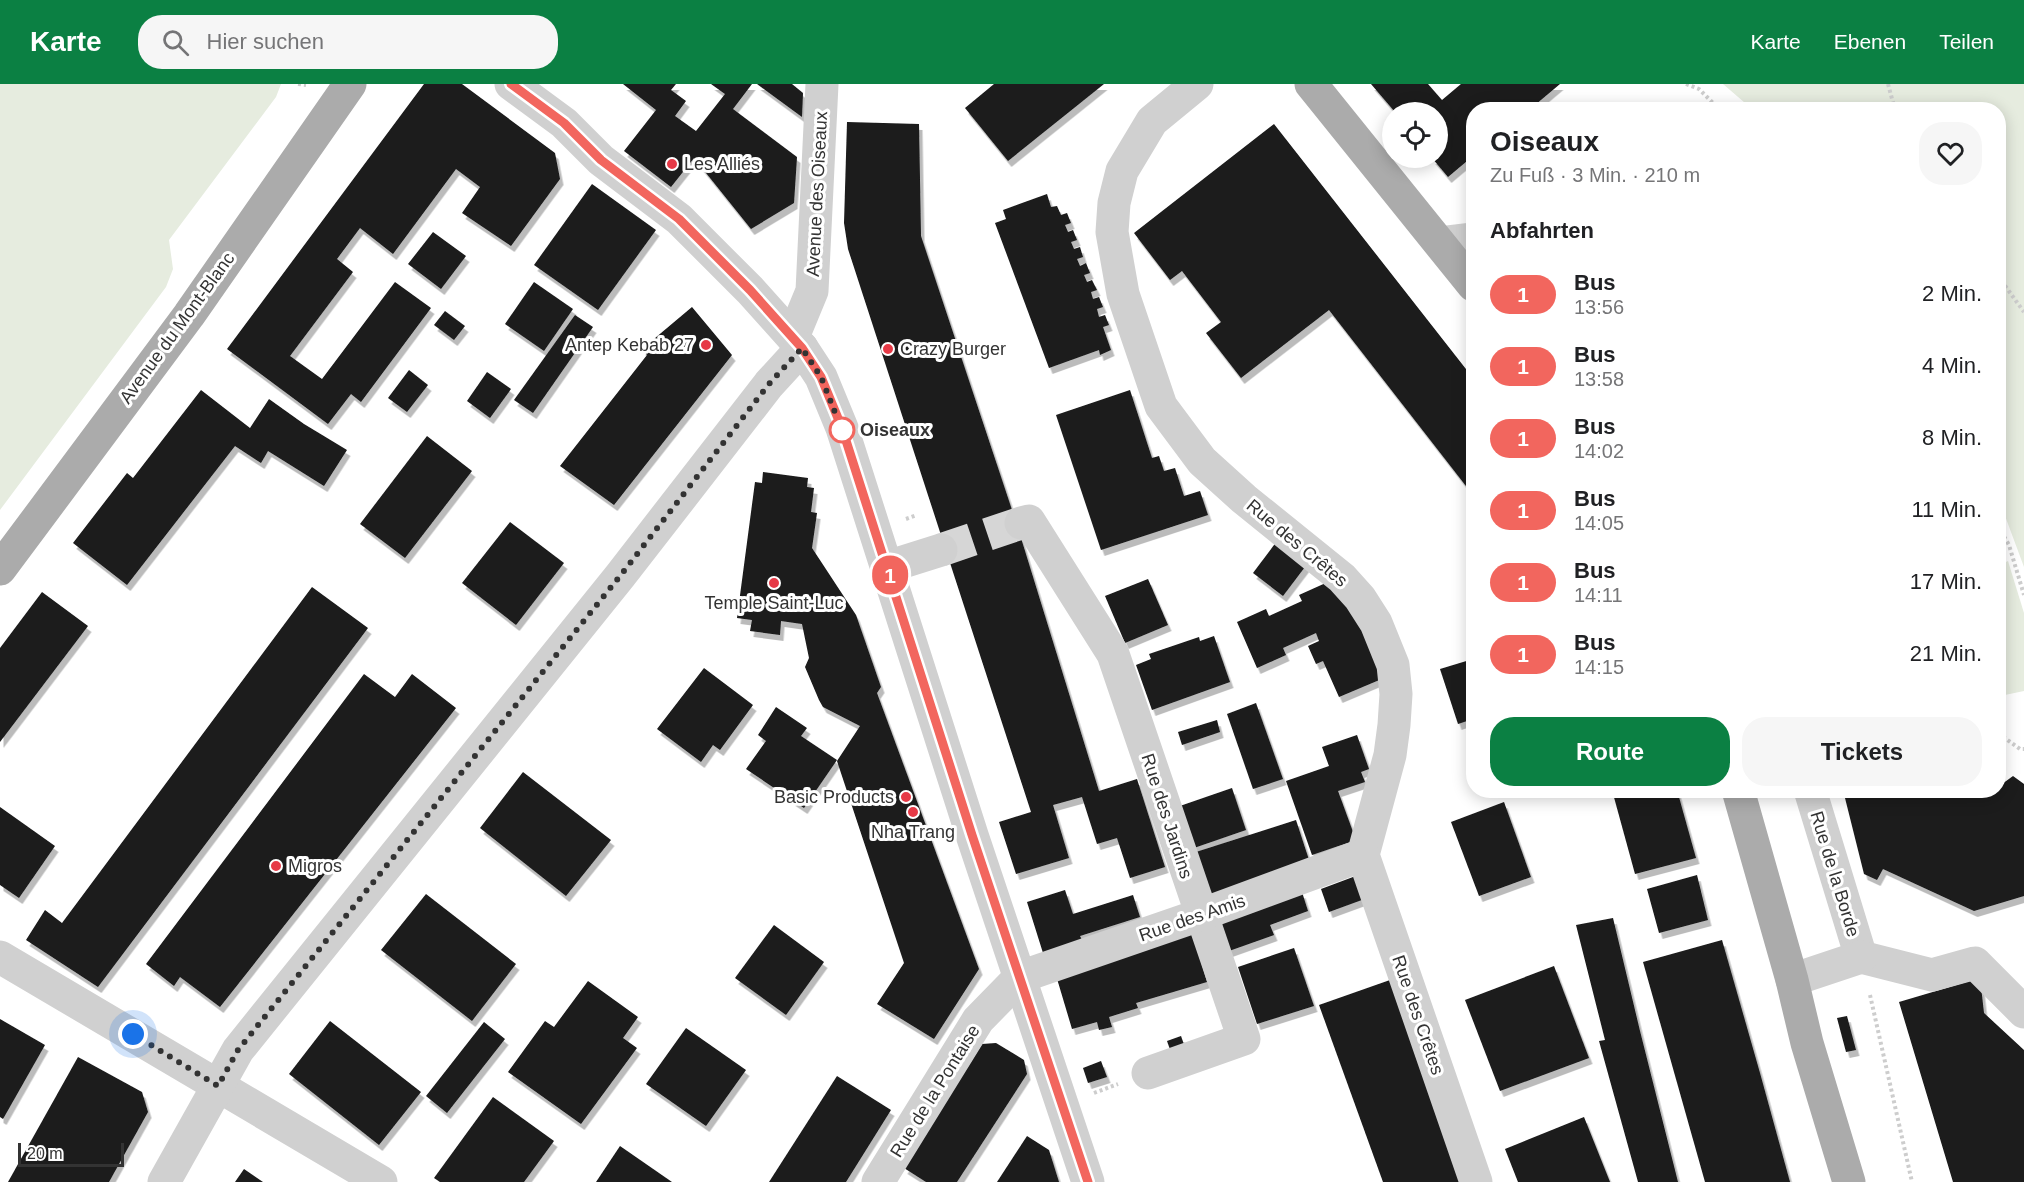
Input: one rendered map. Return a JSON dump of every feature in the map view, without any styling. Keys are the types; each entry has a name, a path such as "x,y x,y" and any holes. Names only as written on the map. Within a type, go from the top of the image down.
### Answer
{"main road":[{"name":"Avenue du Mont-Blanc","path":"0,569 189,315 350,84"},
{"path":"1311,84 1466,276"},
{"path":"1740,798 1849,1182"}],"street":[{"path":"512,84 564,123 601,160 679,219 750,290 797,342 821,377 836,412 972,835 1088,1182"},
{"name":"Avenue des Oiseaux","path":"797,342 812,291 822,84"},
{"name":"Rue des Crêtes","path":"1197,84 1152,121 1122,171 1114,203 1112,232 1123,294 1161,406 1202,461 1244,499 1342,578 1360,598 1376,623 1393,665 1396,694 1390,755 1363,855 1476,1182"},
{"path":"1440,243 1466,240"},
{"path":"164,1182 238,1050 613,585 769,384 797,342"},
{"name":"Rue des Jardins","path":"1021,524 1029,520 1113,654 1244,1039 1148,1073"},
{"path":"887,567 940,550"},
{"name":"Rue de la Borde","path":"1792,980 1861,957 1812,798"},
{"name":"Rue des Amis","path":"1020,977 1200,915 1363,855"},
{"path":"0,957 381,1182"},
{"path":"1861,957 1932,975 1975,963 2024,1012"},
{"name":"Rue de la Pontaise","path":"878,1182 978,1020 1020,977"}],"path":[{"path":"1686,84 1699,89 1712,102"},
{"path":"1888,84 1893,102"},
{"path":"2006,287 2024,312"},
{"path":"2006,540 2024,595"},
{"path":"2006,739 2020,750 2024,749"},
{"path":"1861,957 1903,1134 1912,1182"}],"shaded area":[{"path":"0,84 281,84 276,97 169,240 173,269 166,287 0,510"},
{"path":"1723,84 2024,84 2024,567 2006,519 2006,102 1744,102"},
{"path":"2008,561 2024,613 2024,691 2006,695 2006,562"}],"building":[{"path":"424,84 462,84 555,153 560,179 511,246 462,213 480,187 456,169 393,254 360,228 337,259 353,272 290,356 322,379 395,282 431,308 361,402 351,394 328,424 227,349"},
{"path":"623,84 676,84 671,90 686,101 675,116 696,131 725,94 711,84 752,84 733,109 797,157 794,203 751,229 694,158 671,187 624,151 656,110"},
{"path":"757,84 792,84 803,93 802,117"},
{"path":"994,84 1104,84 1008,161 965,108"},
{"path":"1371,84 1428,84 1442,100 1461,84 1560,84 1539,102 1466,102 1466,162 1448,177 1440,168 1448,168 1448,102 1386,102"},
{"path":"847,122 919,124 921,236 1017,525 1099,791 1137,779 1165,867 1130,878 1117,838 1097,844 1082,797 1053,805 1069,858 1016,874 999,822 1031,812 848,249 844,223"},
{"path":"1274,124 1466,369 1466,486 1329,310 1241,378 1206,333 1221,322 1182,271 1170,280 1134,233"},
{"path":"592,184 656,230 598,310 534,265"},
{"path":"1047,194 1051,207 1057,206 1061,215 1067,213 1071,223 1065,225 1068,232 1073,230 1077,240 1071,242 1074,249 1080,247 1083,257 1077,259 1080,266 1086,263 1090,273 1084,275 1087,282 1092,280 1097,290 1091,292 1093,299 1099,297 1103,307 1097,309 1099,317 1105,315 1109,325 1103,327 1111,350 1100,355 1099,350 1049,368 995,223 1006,219 1003,210"},
{"path":"433,232 466,256 441,289 408,264"},
{"path":"534,282 573,309 544,351 505,324"},
{"path":"692,307 732,355 614,505 560,466 647,355 642,349"},
{"path":"445,311 465,326 454,340 434,325"},
{"path":"575,315 593,327 533,413 514,400"},
{"path":"409,370 428,385 407,412 388,398"},
{"path":"487,372 511,389 490,418 467,401"},
{"path":"201,390 250,428 269,399 347,450 324,486 268,451 261,463 235,446 127,585 73,543 127,473 133,478"},
{"path":"1130,390 1152,458 1159,456 1164,471 1175,468 1184,496 1200,491 1208,515 1101,550 1056,415"},
{"path":"427,436 472,471 405,558 360,524"},
{"path":"763,472 808,478 807,487 814,488 811,512 817,513 812,548 856,615 881,687 877,693 979,969 934,1039 877,1004 904,963 837,761 860,726 823,707 819,700 805,667 809,658 802,624 781,621 780,635 750,631 752,620 737,618 755,482 762,483"},
{"path":"510,522 564,563 516,625 462,583"},
{"path":"1280,537 1311,559 1283,596 1253,573"},
{"path":"1339,577 1384,678 1339,697 1323,661 1316,664 1308,646 1319,641 1316,633 1283,648 1286,655 1257,668 1237,622 1266,609 1269,616 1302,601 1299,595"},
{"path":"1148,579 1168,625 1125,643 1105,596"},
{"path":"312,587 368,628 98,987 26,940 45,910 62,923"},
{"path":"42,592 88,626 0,742 0,648"},
{"path":"1214,636 1230,682 1152,710 1136,665 1151,659 1149,654 1199,637 1200,641"},
{"path":"1466,661 1466,721 1458,724 1440,669"},
{"path":"704,668 753,705 720,750 713,745 701,762 657,729"},
{"name":"Migros","path":"364,674 395,697 412,674 456,708 220,1007 180,977 174,986 146,964"},
{"path":"1256,703 1283,779 1253,789 1227,714"},
{"path":"776,707 807,728 801,736 837,760 804,808 746,769 766,741 758,735"},
{"path":"1217,720 1220,732 1182,745 1178,732"},
{"path":"1357,735 1369,769 1361,772 1365,782 1338,791 1356,840 1312,855 1286,781 1329,766 1322,747"},
{"path":"523,772 611,840 566,896 480,828"},
{"path":"2013,776 2024,784 2024,896 1974,911 1883,869 1877,880 1864,874 1845,798 2006,798 2006,781"},
{"path":"1232,788 1246,830 1191,849 1177,807"},
{"path":"1614,798 1679,798 1696,858 1635,874"},
{"path":"1504,802 1531,877 1479,896 1451,822"},
{"path":"0,807 55,846 19,898 0,885"},
{"path":"1296,820 1310,863 1210,895 1196,852"},
{"path":"1361,874 1370,897 1329,912 1321,889"},
{"path":"1697,875 1708,920 1659,933 1647,889"},
{"path":"1065,890 1073,914 1133,895 1140,917 1080,936 1082,940 1043,953 1027,902"},
{"path":"1302,892 1308,911 1270,925 1274,935 1229,951 1218,921"},
{"path":"426,894 516,964 472,1021 381,950"},
{"path":"1613,918 1678,1182 1638,1182 1599,1041 1605,1040 1576,925"},
{"path":"774,925 824,962 786,1015 735,978"},
{"path":"1192,931 1207,982 1136,1003 1138,1008 1109,1017 1112,1027 1099,1030 1097,1022 1072,1029 1055,972"},
{"path":"1722,940 1790,1182 1705,1182 1643,962"},
{"path":"1294,948 1314,1006 1257,1024 1238,967"},
{"path":"1554,966 1589,1058 1500,1091 1465,1000"},
{"path":"1980,978 1984,1013 2024,1050 2024,1182 1953,1182 1899,1002"},
{"path":"1390,980 1463,1182 1383,1182 1319,1005"},
{"path":"588,981 638,1017 623,1038 637,1048 581,1124 508,1072 545,1021 554,1027"},
{"path":"1847,1016 1856,1050 1846,1052 1837,1018"},
{"path":"0,1019 45,1045 3,1119 0,1117"},
{"path":"330,1021 421,1092 379,1145 289,1074"},
{"path":"484,1022 505,1039 447,1113 426,1096"},
{"path":"686,1028 746,1070 706,1126 646,1084"},
{"path":"1181,1036 1187,1053 1173,1058 1167,1041"},
{"path":"996,1043 1024,1060 1027,1074 957,1182 926,1182 904,1168 982,1044"},
{"path":"78,1057 142,1092 148,1112 109,1182 8,1182"},
{"path":"1101,1061 1107,1077 1088,1083 1083,1068"},
{"path":"837,1076 891,1110 846,1182 769,1182"},
{"path":"493,1097 554,1141 524,1182 440,1182 434,1178"},
{"path":"1584,1117 1610,1182 1518,1182 1505,1149"},
{"path":"1027,1136 1049,1150 1059,1182 997,1182"},
{"path":"620,1146 672,1182 596,1182"},
{"path":"244,1169 263,1182 235,1182"}],"tunnel":[{"path":"941,550 1021,523"}],"bus line":[{"name":"1","path":"511,84 564,123 601,160 679,219 793,337 821,377 842,428 972,835 1088,1182"}],"place":[{"name":"Les Alliés","path":"672,164"},
{"name":"Antep Kebab 27","path":"706,345"},
{"name":"Crazy Burger","path":"888,349"},
{"name":"Oiseaux","path":"842,430"},
{"name":"Temple Saint-Luc","path":"774,583"},
{"name":"Basic Products","path":"906,797"},
{"name":"Nha Trang","path":"913,812"},
{"name":"Migros","path":"276,866"}],"route":[{"path":"133,1034 218,1086 238,1050 620,576 769,384 802,348 821,377 842,430"}]}
